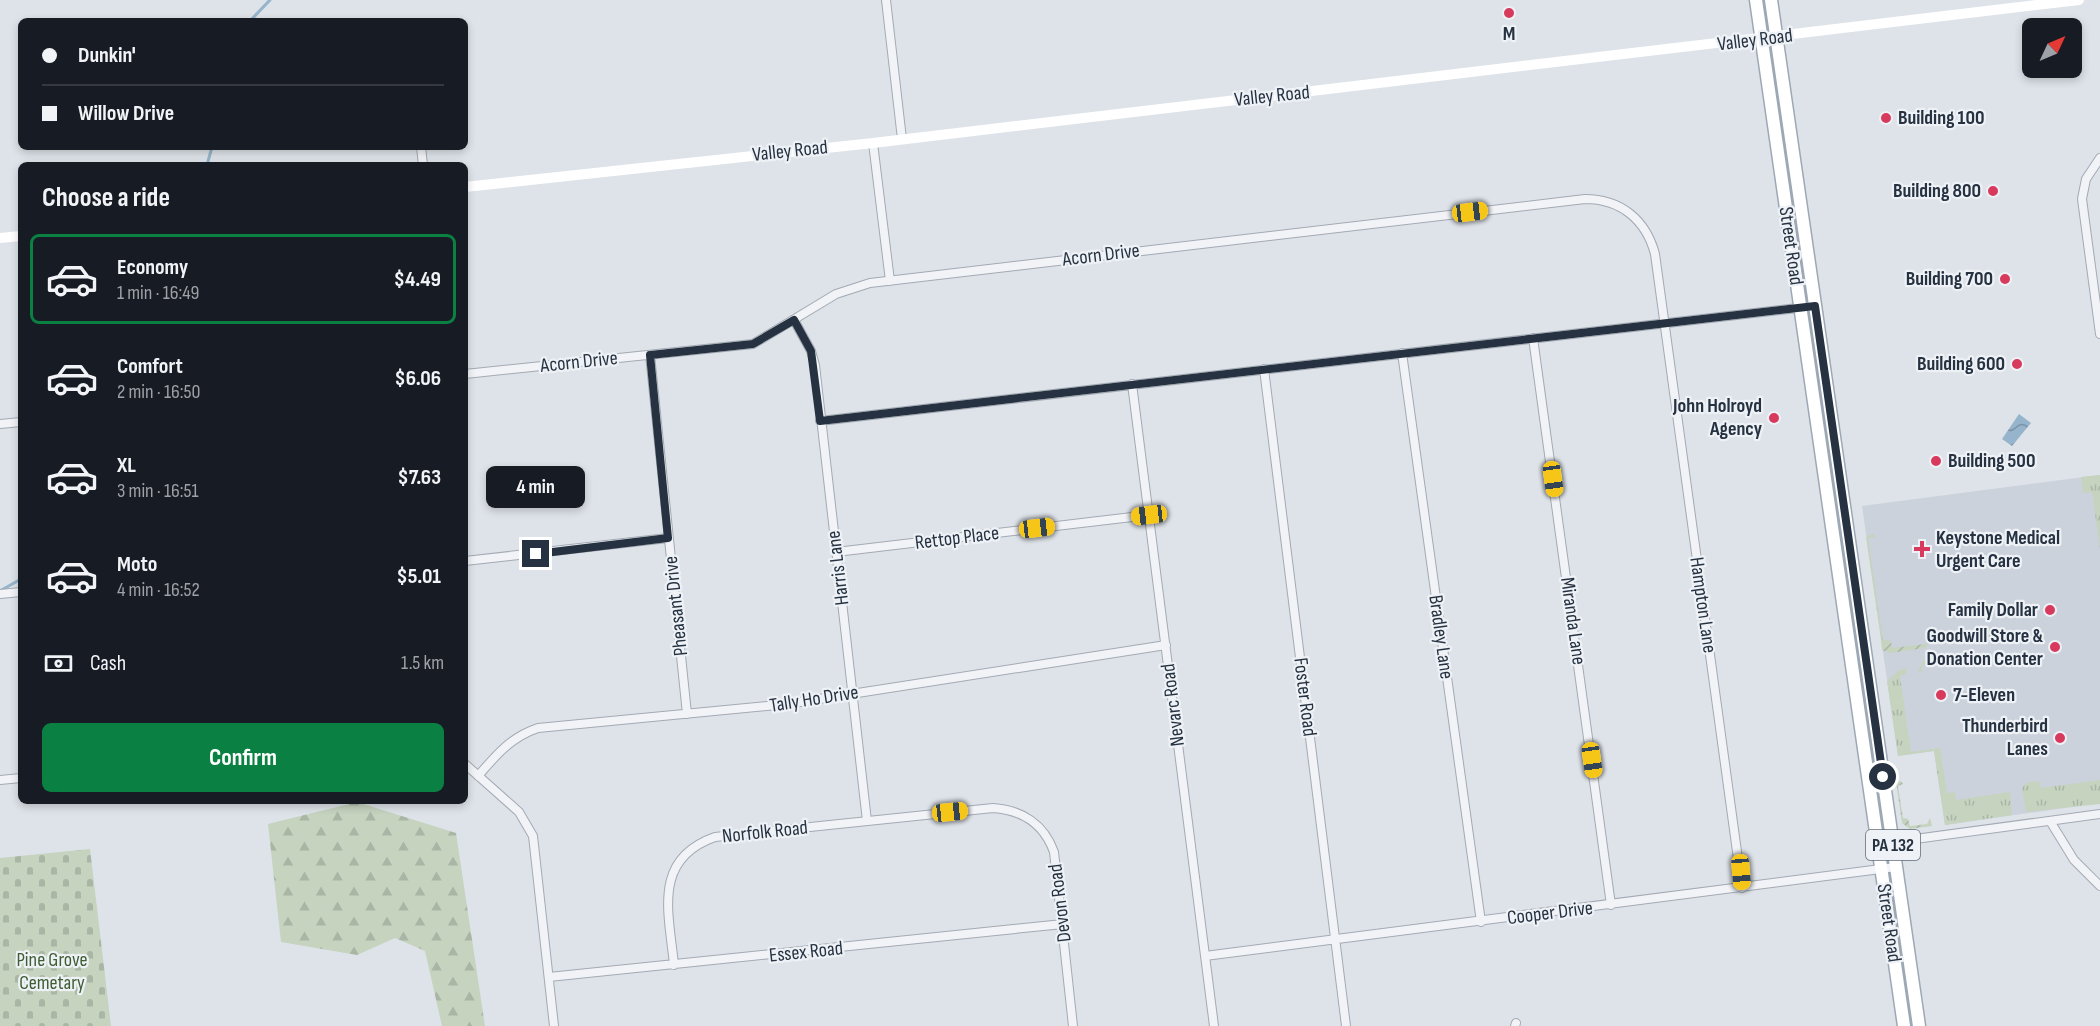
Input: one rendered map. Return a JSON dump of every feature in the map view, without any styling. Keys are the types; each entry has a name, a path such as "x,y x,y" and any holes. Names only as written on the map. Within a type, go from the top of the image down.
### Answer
{"main road":[{"name":"Street Road","path":"1756,0 1904,1026"},
{"name":"Street Road","path":"1772,0 1919,1026"}],"street":[{"path":"886,0 902,139"},
{"name":"Valley Road","path":"468,187 873,143 1762,40 2079,0"},
{"path":"873,143 890,281"},
{"path":"2098,160 2086,179 2082,199 2096,278 2100,334"},
{"name":"Acorn Drive","path":"468,374 753,344 849,289 890,281 1594,199 1625,209 1636,218 1649,236 1655,254 1664,323"},
{"path":"0,238 18,236"},
{"path":"820,421 1815,306"},
{"name":"Harris Lane","path":"794,320 811,351 867,821"},
{"name":"Hampton Lane","path":"1664,323 1742,888"},
{"name":"Miranda Lane","path":"1533,338 1611,905"},
{"name":"Bradley Lane","path":"1402,353 1481,922"},
{"name":"Pheasant Drive","path":"650,355 687,714"},
{"name":"Foster Road","path":"1264,369 1346,1026"},
{"name":"Nevarc Road","path":"1132,384 1214,1026"},
{"path":"0,424 18,422"},
{"name":"Rettop Place","path":"836,552 1149,515"},
{"path":"468,561 668,538"},
{"path":"0,594 18,592"},
{"name":"Tally Ho Drive","path":"478,776 508,743 538,728 788,704 1166,645"},
{"path":"468,767 519,812 533,836 554,1026"},
{"path":"0,780 18,778"},
{"name":"Devon Road","path":"929,815 1006,809 1027,817 1038,825 1054,852 1073,1026"},
{"path":"1878,844 2100,814"},
{"name":"Norfolk Road","path":"674,965 667,896 669,883 680,860 692,848 715,837 929,815"},
{"path":"2050,821 2074,860 2100,886"},
{"name":"Cooper Drive","path":"1205,956 1896,867"},
{"name":"Essex Road","path":"549,977 1063,924"}],"shaded area":[{"path":"2100,475 2100,803 1945,825 1934,751 1898,756 1862,506"}],"green space":[{"path":"2100,475 2100,549 2092,492 2083,493 2081,477"},
{"path":"1874,533 1875,537 1868,538 1883,639 1881,639 1866,537"},
{"path":"1992,627 1996,631 1991,638 1946,644 1940,637 1943,634 1945,641 1988,635 1988,629"},
{"path":"1926,636 1929,637 1929,642 1925,648 1890,653 1882,650 1881,639 1891,641 1892,648 1926,644"},
{"path":"1985,653 1992,657 1992,663 1987,656 1922,665 1922,672 1918,671 1923,661"},
{"path":"1907,668 1906,674 1900,676 1911,752 1940,748 1947,793 1955,792 1956,800 2010,792 2012,815 1945,825 1934,751 1898,756 1887,681 1898,671"},
{"path":"2100,780 2100,804 2026,812 2022,788 2026,783 2039,781 2041,788"},
{"path":"1901,781 1903,784 1898,786 1903,818 1908,819 1910,826 1927,824 1930,818 1932,826 1910,829 1902,823 1896,782"},
{"path":"349,804 363,804 456,833 485,1026 442,1026 425,951 395,938 357,955 281,942 268,824"},
{"name":"Pine Grove Cemetary","path":"90,849 111,1026 0,1026 0,858"}],"water":[{"path":"2019,414 2031,423 2012,446 2002,439"}],"waterway":[{"path":"253,18 270,0"},
{"path":"208,162 211,150"},
{"path":"0,591 18,581"}],"place":[{"name":"M","path":"1509,13"},
{"name":"Building 100","path":"1886,118"},
{"name":"Building 800","path":"1993,191"},
{"name":"Building 700","path":"2005,279"},
{"name":"Building 600","path":"2017,364"},
{"name":"John Holroyd Agency","path":"1774,418"},
{"name":"Building 500","path":"1936,461"},
{"name":"Keystone Medical Urgent Care","path":"1922,549"},
{"name":"Family Dollar","path":"2050,610"},
{"name":"Goodwill Store & Donation Center","path":"2055,647"},
{"name":"7-Eleven","path":"1941,695"},
{"name":"Thunderbird Lanes","path":"2060,738"}],"route":[{"path":"536,554 668,538 650,355 753,344 794,320 811,351 820,421 1815,306 1883,777"}]}
